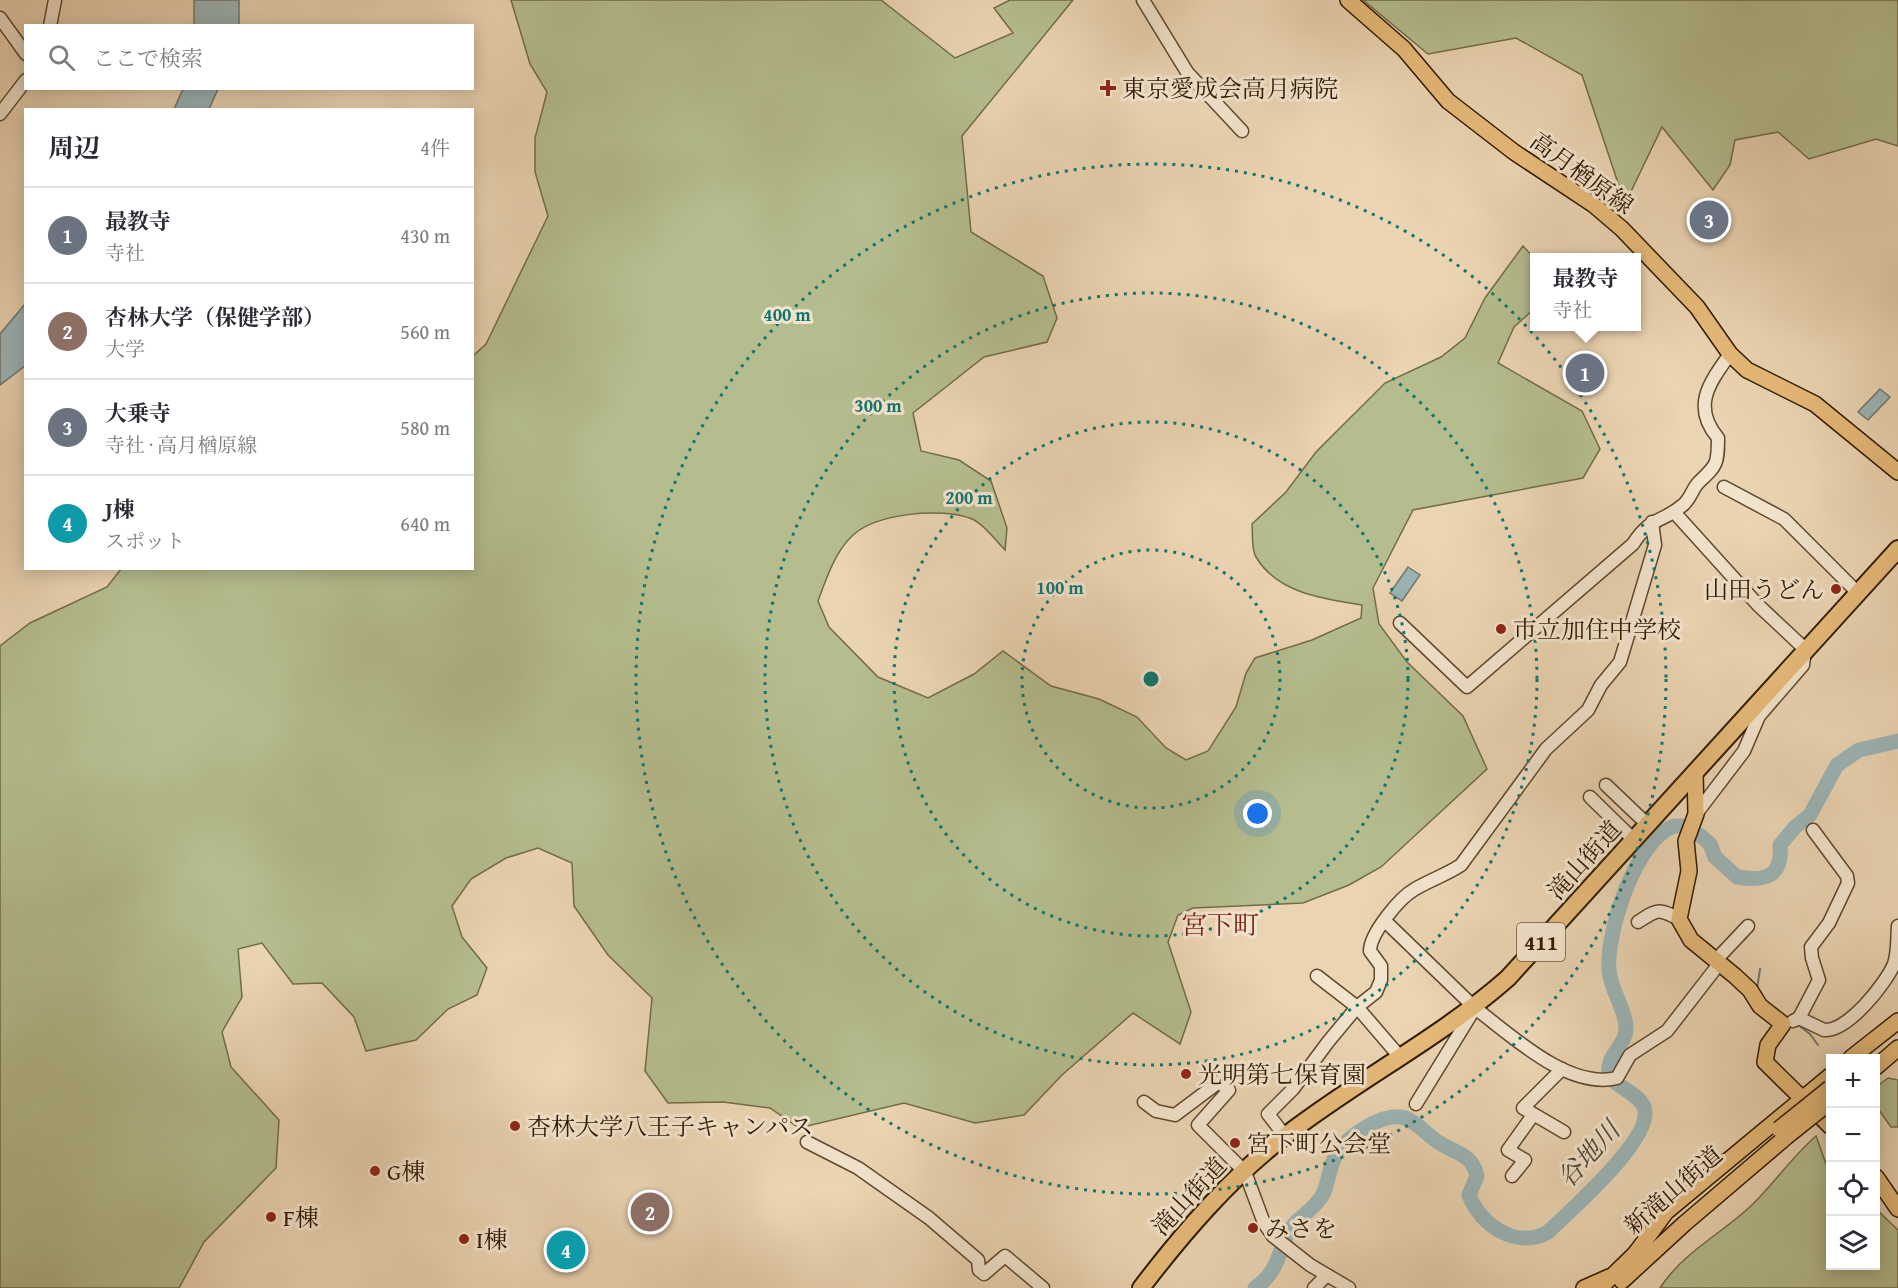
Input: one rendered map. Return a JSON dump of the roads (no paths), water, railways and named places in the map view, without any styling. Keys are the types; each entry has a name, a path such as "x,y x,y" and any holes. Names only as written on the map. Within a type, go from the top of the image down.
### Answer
{"highway":[{"name":"滝山街道","path":"1141,1288 1190,1228 1245,1172 1285,1136 1475,1008 1508,978 1898,549"}],"main road":[{"name":"高月楢原線","path":"1348,0 1404,49 1448,100 1514,152 1594,205 1622,229 1697,307 1730,354 1747,370 1815,404 1898,472"},
{"path":"1695,772 1689,871 1680,922 1691,940 1750,990 1760,1005 1783,1024 1768,1045 1765,1062 1826,1122"},
{"path":"1857,1054 1898,1021"},
{"path":"1874,1054 1898,1034"},
{"path":"1880,1063 1898,1048"},
{"path":"1635,1254 1666,1212 1826,1079"},
{"path":"1782,1133 1826,1092"},
{"path":"1782,1133 1826,1105"},
{"name":"新滝山街道","path":"1614,1282 1635,1254 1782,1133"},
{"name":"新滝山街道","path":"1600,1288 1614,1282 1692,1216 1782,1133"},
{"path":"1880,1184 1898,1209"},
{"path":"1584,1288 1614,1282"}],"street":[{"path":"50,24 55,0"},
{"path":"1143,0 1187,72 1242,131"},
{"path":"0,18 24,51"},
{"path":"0,114 24,83"},
{"path":"1400,623 1467,687 1633,544 1644,527 1674,512 1691,498 1698,483 1715,469 1718,458 1718,438 1707,425 1705,409 1707,386 1730,354"},
{"path":"1724,486 1784,519 1857,592"},
{"path":"1674,512 1758,605 1805,649 1803,665 1759,716 1744,752 1692,824"},
{"path":"1285,1136 1268,1114 1293,1089 1357,1007 1376,992 1381,980 1381,966 1370,951 1370,944 1385,921 1414,889 1442,877 1461,865 1546,749 1588,710 1601,685 1620,662 1655,545 1652,522"},
{"path":"1606,785 1648,825"},
{"path":"1590,797 1634,840"},
{"path":"1783,1024 1799,1018 1819,980 1811,947 1829,923 1848,883 1847,876 1813,830"},
{"path":"1638,922 1661,910 1680,922"},
{"path":"1385,921 1475,1008 1538,1055 1562,1069 1593,1081 1612,1080 1630,1054 1667,1031 1717,962 1748,926"},
{"path":"1799,1018 1829,1031 1849,1019 1874,994 1892,968 1896,957 1898,926"},
{"path":"1317,976 1357,1007 1400,1057"},
{"path":"1416,1104 1475,1008"},
{"path":"1562,1069 1523,1108 1564,1132"},
{"path":"1144,1102 1156,1111 1175,1115 1219,1082 1229,1090 1198,1125 1245,1172 1264,1223 1279,1242 1326,1276 1349,1288"},
{"path":"1512,1176 1524,1160 1508,1150 1533,1115"},
{"path":"807,1142 858,1168 929,1218 978,1260 979,1270 984,1274"},
{"path":"983,1288 984,1274 1005,1256 1043,1288"},
{"path":"1314,1288 1326,1276"}],"water":[{"path":"194,0 239,0 239,24 194,24"},
{"path":"182,90 218,90 209,108 174,108"},
{"path":"24,305 24,367 0,385 0,334"},
{"path":"1880,389 1890,397 1868,420 1858,412"},
{"path":"1408,567 1420,575 1402,601 1390,593"}],"waterway":[{"name":"谷地川","path":"1255,1288 1272,1271 1291,1229 1323,1194 1330,1169 1341,1148 1366,1127 1386,1118 1405,1118 1438,1142 1467,1158 1475,1168 1477,1176 1469,1195 1474,1206 1491,1225 1512,1236 1524,1238 1536,1237 1548,1232 1625,1154 1644,1120 1644,1107 1641,1102 1609,1076 1610,1062 1623,1040 1626,1027 1624,1014 1612,986 1609,953 1618,911 1626,889 1647,849 1660,834 1674,826 1682,826 1701,836 1710,844 1715,857 1737,877 1764,877 1775,870 1779,864 1780,845 1795,827 1810,815 1837,765 1859,750 1898,741"},
{"path":"1757,989 1760,969"},
{"path":"1797,1024 1810,1034 1818,1045"}],"place":[{"name":"東京愛成会高月病院","path":"1108,88"},
{"name":"大乗寺","path":"1709,220"},
{"name":"最教寺","path":"1585,373"},
{"name":"山田うどん","path":"1836,589"},
{"name":"市立加住中学校","path":"1501,629"},
{"name":"光明第七保育園","path":"1186,1074"},
{"name":"杏林大学八王子キャンパス","path":"515,1126"},
{"name":"宮下町公会堂","path":"1235,1143"},
{"name":"G棟","path":"375,1171"},
{"name":"杏林大学（保健学部）","path":"650,1212"},
{"name":"F棟","path":"271,1217"},
{"name":"みさを","path":"1253,1228"},
{"name":"I棟","path":"464,1239"},
{"name":"J棟","path":"566,1250"}],"district":[{"name":"宮下町","path":"1220,924"}]}
